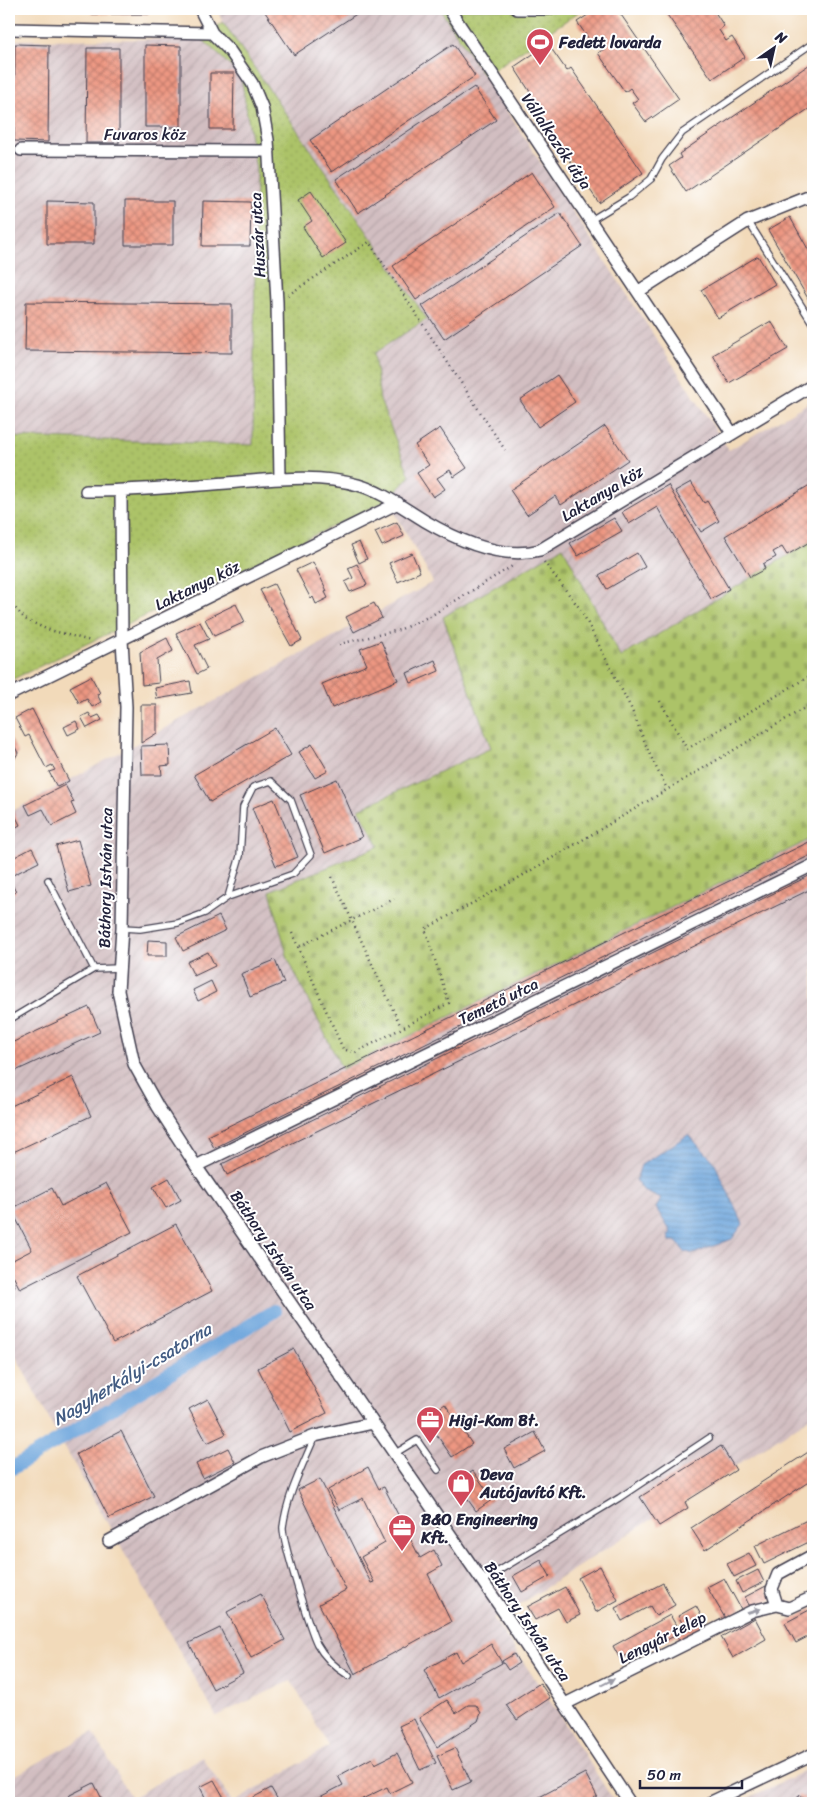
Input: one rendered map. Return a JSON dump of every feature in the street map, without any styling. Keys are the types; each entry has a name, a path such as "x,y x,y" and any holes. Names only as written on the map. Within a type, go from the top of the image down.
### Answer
{"street":[{"name":"Huszár utca","path":"200,9 212,33 230,51 252,83 262,107 268,151 277,302 280,479"},
{"name":"Vállalkozók útja","path":"450,9 732,433"},
{"path":"517,9 549,9"},
{"path":"9,29 212,33"},
{"name":"Fuvaros köz","path":"21,150 268,151"},
{"path":"639,291 748,221 812,197"},
{"name":"Laktanya köz","path":"86,491 121,491 280,479 330,479 360,485 398,504 441,530 477,545 527,553 540,550 813,385"},
{"name":"Báthory István utca","path":"121,491 122,640 126,707 122,928 118,991 134,1064 158,1107 196,1166 482,1581 630,1803"},
{"name":"Laktanya köz","path":"9,694 398,504"},
{"name":"Temető utca","path":"196,1166 813,866"},
{"path":"109,1541 261,1457 315,1436 373,1423"},
{"path":"777,1605 772,1589 778,1574 813,1555"},
{"name":"Lengyár telep","path":"565,1704 752,1611 777,1605 789,1608 813,1597"},
{"path":"709,1803 813,1754"}],"lane":[{"path":"591,220 629,197 651,179 662,159 682,133 813,43"},
{"path":"748,221 813,324"},
{"path":"122,928 140,929 178,924 205,913 228,897 293,874 311,855 291,800 271,781 253,786 243,807 240,856 228,897"},
{"path":"48,880 94,969"},
{"path":"9,1020 94,969 119,968"},
{"path":"315,1436 289,1500 283,1529 303,1602 317,1644 333,1666 350,1676"},
{"path":"482,1581 619,1498 709,1438"},
{"path":"394,1454 417,1440 438,1470"}],"path":[{"path":"277,302 369,242 505,450"},
{"path":"540,550 546,566 581,610 631,708 650,755 667,789"},
{"path":"339,644 399,630 432,615 515,565"},
{"path":"9,601 25,618 46,629 108,646"},
{"path":"660,701 687,749 813,674"},
{"path":"292,933 300,946 343,1049 355,1053 449,1003 425,929 515,880 813,703"},
{"path":"332,877 401,1027"},
{"path":"300,946 394,899"}],"shaded area":[{"path":"216,9 440,9 729,450 813,400 813,540 621,657 563,547 444,617 491,748 359,809 379,846 342,1068 813,838 813,1416 520,1604 493,1618 557,1711 615,1803 233,1803 329,1746 291,1681 216,1716 51,1423 9,1343 9,813 433,582 388,500 410,476 380,400 374,353 426,318 223,22"},
{"path":"202,39 241,76 256,170 253,445 9,437 9,40"},
{"path":"93,1732 131,1798 202,1757 233,1803 9,1803 9,1779"},
{"path":"812,1767 813,1803 738,1803"}],"green space":[{"path":"440,9 583,9 484,76"},
{"path":"223,22 427,319 374,353 380,400 410,476 388,500 9,681 9,437 253,445 256,170 241,76 202,39"},
{"path":"813,540 813,838 342,1069 288,959 270,891 379,846 359,809 491,748 443,617 563,547 621,657"}],"water":[{"path":"688,1135 713,1160 743,1224 732,1239 693,1254 684,1251 676,1241 670,1241 668,1235 671,1232 656,1208 661,1199 644,1191 636,1180 641,1165"}],"building":[{"path":"92,9 149,9 149,14 92,14"},
{"path":"269,9 364,9 294,55 265,12"},
{"path":"597,9 617,9 679,99 646,122 632,103 638,99 630,88 625,92 598,53 604,49 596,38 591,42 577,22"},
{"path":"663,9 713,9 724,26 719,30 726,41 732,37 745,57 712,79"},
{"path":"15,44 49,45 48,142 14,141"},
{"path":"453,44 475,76 332,172 310,140"},
{"path":"548,44 567,71 571,68 643,173 599,203 527,98 532,95 514,67"},
{"path":"145,45 181,46 181,127 145,127"},
{"path":"87,48 119,48 119,143 86,143"},
{"path":"813,62 813,106 686,192 669,166 681,158 679,154"},
{"path":"210,73 234,73 233,129 210,129"},
{"path":"474,87 496,120 358,213 336,179"},
{"path":"532,172 555,207 416,300 393,266"},
{"path":"311,191 346,243 323,258 303,227 312,221 298,200"},
{"path":"47,201 94,202 94,244 47,244"},
{"path":"125,201 173,201 173,245 125,245"},
{"path":"203,201 251,202 250,246 202,246"},
{"path":"560,213 582,246 444,339 422,306"},
{"path":"790,217 813,258 813,307 768,230"},
{"path":"758,256 775,284 718,318 701,290"},
{"path":"26,302 232,304 232,353 25,351"},
{"path":"771,321 788,349 729,383 713,355"},
{"path":"557,375 575,402 538,427 520,400"},
{"path":"605,426 628,460 561,505 555,496 527,515 510,490"},
{"path":"440,428 467,468 454,477 450,470 437,478 445,489 433,497 417,473 429,465 415,445"},
{"path":"691,482 704,503 707,501 719,521 701,532 675,491"},
{"path":"813,483 813,540 787,555 782,547 773,552 776,557 763,564 765,569 750,577 725,536"},
{"path":"668,485 729,589 711,599 657,507 629,524 622,512"},
{"path":"614,518 622,531 578,556 570,543"},
{"path":"397,522 404,536 382,546 375,532"},
{"path":"359,542 367,559 359,563 351,545"},
{"path":"412,553 420,572 398,582 389,563"},
{"path":"637,553 645,567 607,589 599,575"},
{"path":"313,562 327,591 325,592 328,598 316,604 313,597 311,599 296,570"},
{"path":"357,564 367,585 350,592 345,582 353,578 348,568"},
{"path":"274,584 302,640 291,646 260,590"},
{"path":"374,603 382,618 354,632 346,617"},
{"path":"236,604 245,622 214,636 205,619"},
{"path":"200,622 209,639 195,645 207,669 197,674 176,633"},
{"path":"167,638 173,651 157,660 159,683 142,685 140,652"},
{"path":"381,641 398,680 332,708 322,684 367,665 360,649"},
{"path":"435,660 439,671 411,683 407,673"},
{"path":"91,676 100,693 97,694 101,702 92,707 87,699 79,703 70,687"},
{"path":"190,681 192,693 157,699 155,688"},
{"path":"141,705 157,705 157,733 141,743"},
{"path":"32,709 69,781 57,787 49,772 55,770 52,765 46,768 29,735 25,737 15,718"},
{"path":"89,713 92,718 99,715 102,720 87,728 81,717"},
{"path":"76,721 80,729 68,735 64,727"},
{"path":"275,728 291,755 210,802 194,775"},
{"path":"10,737 18,753 11,765 9,763"},
{"path":"312,744 328,771 315,778 299,752"},
{"path":"169,745 170,765 161,766 162,775 142,775 141,746"},
{"path":"337,779 362,837 325,853 300,795"},
{"path":"65,785 74,802 71,803 76,814 52,826 43,809 30,815 25,805"},
{"path":"274,799 298,857 276,866 252,808"},
{"path":"12,809 20,825 9,831 9,810"},
{"path":"78,840 91,886 69,892 56,846"},
{"path":"813,840 813,854 214,1148 208,1136"},
{"path":"32,848 39,862 9,877 9,860"},
{"path":"813,874 813,888 227,1175 222,1164"},
{"path":"9,879 16,892 9,895"},
{"path":"219,916 226,930 183,951 176,937"},
{"path":"148,940 167,941 167,956 147,956"},
{"path":"208,952 215,966 194,976 187,962"},
{"path":"275,960 284,983 250,997 241,974"},
{"path":"211,981 216,992 198,1001 193,990"},
{"path":"89,1007 100,1032 9,1074 9,1044"},
{"path":"73,1077 91,1116 11,1153 9,1148 9,1107"},
{"path":"169,1178 181,1200 166,1208 153,1187"},
{"path":"106,1183 132,1232 20,1289 9,1268 9,1262 32,1250 11,1209 52,1188 61,1206"},
{"path":"176,1224 212,1291 113,1343 77,1276"},
{"path":"9,1274 15,1286 9,1289"},
{"path":"294,1349 327,1413 290,1432 258,1368"},
{"path":"208,1399 226,1434 207,1443 189,1409"},
{"path":"445,1404 472,1444 452,1457 425,1418"},
{"path":"121,1431 154,1496 109,1518 76,1454"},
{"path":"535,1432 545,1451 514,1468 504,1449"},
{"path":"721,1446 736,1470 685,1502 688,1508 659,1526 640,1497"},
{"path":"228,1448 235,1462 203,1478 196,1464"},
{"path":"813,1449 813,1479 705,1550 691,1528"},
{"path":"368,1467 379,1489 384,1487 420,1558 434,1550 442,1566 428,1574 451,1622 355,1674 319,1604 346,1590 298,1490 320,1479 371,1583 374,1582 361,1557 385,1543 363,1498 339,1510 328,1490"},
{"path":"473,1471 493,1499 476,1511 456,1483"},
{"path":"813,1517 813,1540 764,1564 755,1546"},
{"path":"749,1553 756,1566 734,1577 727,1564"},
{"path":"541,1560 550,1576 522,1592 513,1576"},
{"path":"600,1566 618,1600 596,1612 578,1578"},
{"path":"758,1570 764,1582 742,1593 736,1581"},
{"path":"724,1578 741,1609 725,1618 707,1587"},
{"path":"663,1583 675,1605 656,1616 650,1606 622,1621 615,1608"},
{"path":"766,1586 772,1598 751,1609 745,1597"},
{"path":"565,1587 580,1615 566,1622 558,1608 535,1620 527,1607"},
{"path":"261,1594 285,1640 251,1658 227,1612"},
{"path":"696,1606 708,1628 681,1643 676,1635 652,1648 649,1643 620,1659 613,1646 670,1615 677,1627 683,1624 678,1616"},
{"path":"813,1608 813,1634 796,1643 785,1623"},
{"path":"755,1618 766,1639 733,1658 721,1637"},
{"path":"220,1628 243,1673 213,1689 189,1643"},
{"path":"491,1644 502,1663 439,1698 424,1670 456,1652 461,1662"},
{"path":"514,1654 519,1663 508,1670 502,1661"},
{"path":"540,1683 550,1698 517,1720 506,1705"},
{"path":"447,1700 456,1713 468,1705 476,1705 481,1713 478,1721 437,1747 419,1718"},
{"path":"414,1719 436,1763 420,1770 399,1726"},
{"path":"455,1748 471,1782 453,1790 437,1756"},
{"path":"397,1753 412,1782 390,1793 387,1787 354,1803 316,1803 314,1800 343,1785 338,1776 372,1758 375,1764"},
{"path":"585,1773 597,1796 584,1803 528,1803"},
{"path":"214,1780 227,1803 208,1803 200,1787"},
{"path":"94,1783 104,1803 68,1803 67,1800 70,1795"},
{"path":"271,1788 278,1800 272,1803 243,1803"},
{"path":"799,1795 813,1802 813,1803 795,1803"}],"waterway":[{"name":"Nagyherkályi-csatorna","path":"9,1470 274,1311"}],"place":[{"name":"Fedett lovarda","path":"540,66"},
{"name":"Higi-Kom Bt.","path":"430,1444"},
{"name":"Deva Autójavító Kft.","path":"461,1507"},
{"name":"B&O Engineering Kft.","path":"402,1552"}]}
